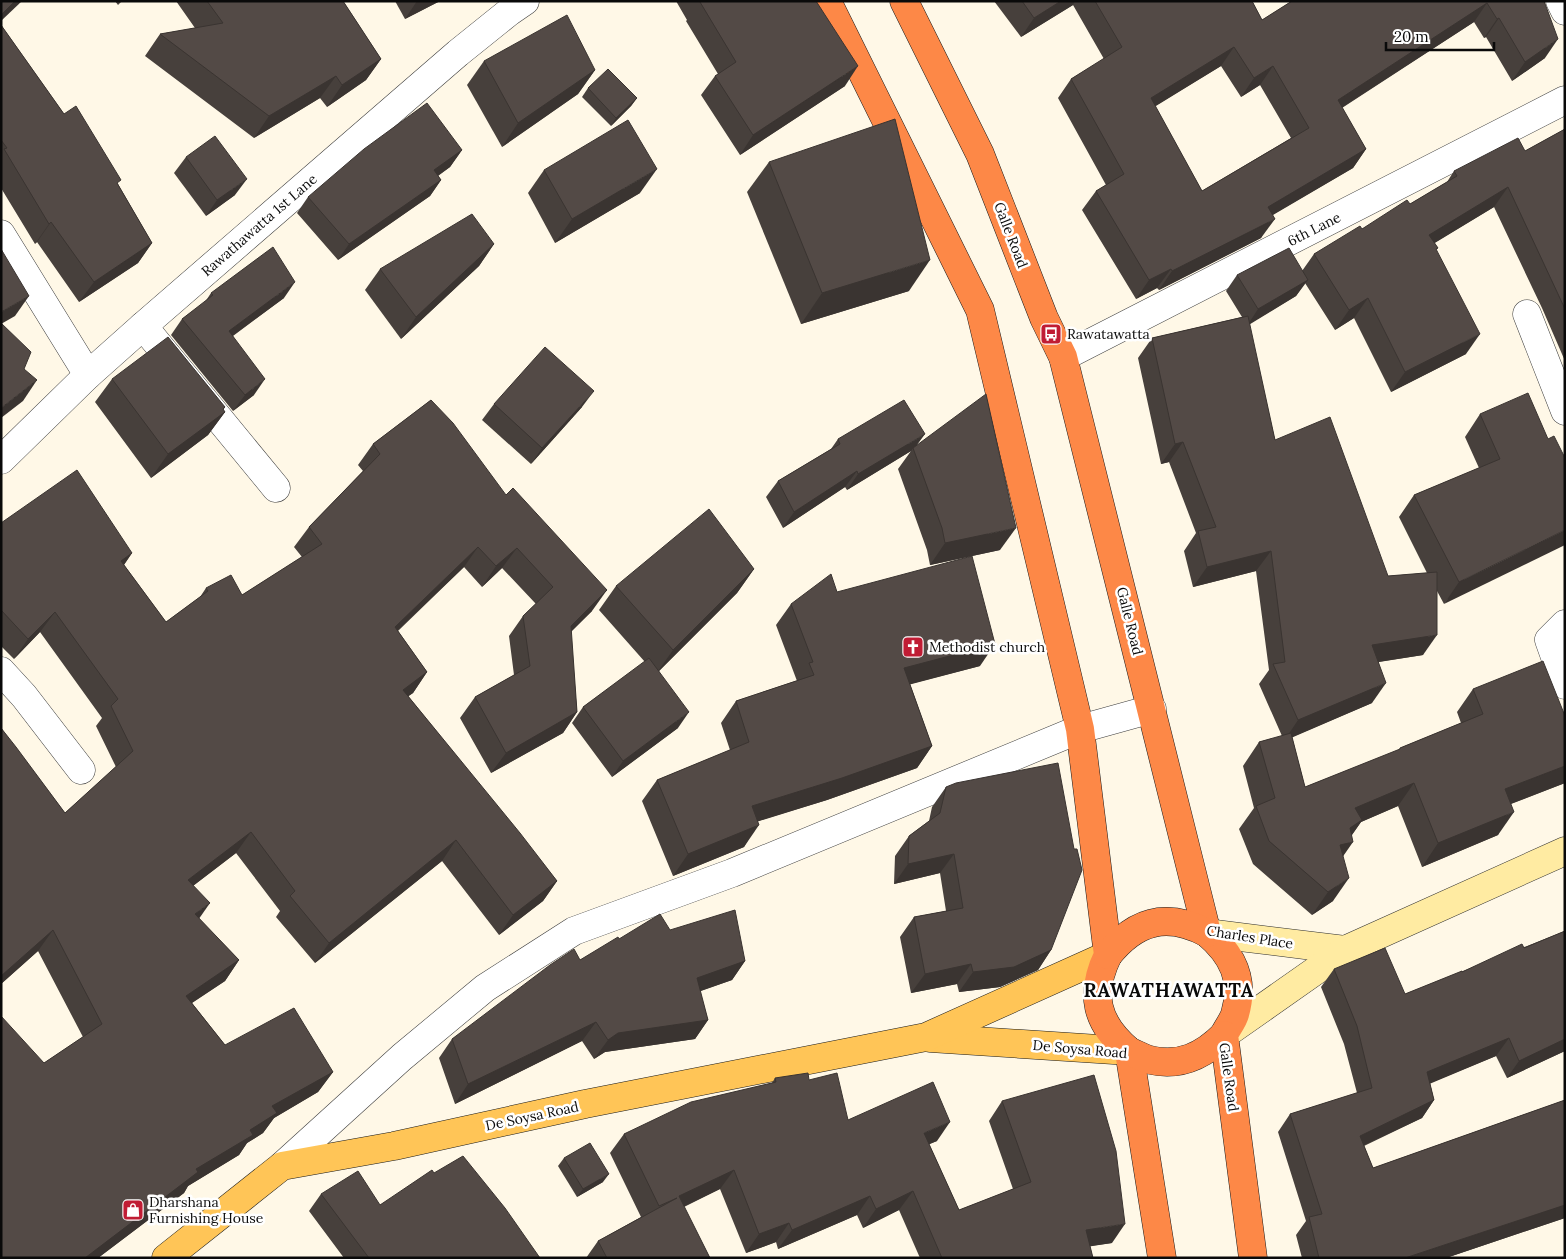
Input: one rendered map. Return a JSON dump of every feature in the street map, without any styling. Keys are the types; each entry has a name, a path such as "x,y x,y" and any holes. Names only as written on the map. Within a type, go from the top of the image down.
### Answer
{"highway":[{"path":"827,1 980,310 1080,729 1108,955 1101,968 1098,983 1097,997 1099,1010 1105,1026 1116,1040 1129,1051 1162,1258"},
{"name":"Galle Road","path":"904,1 980,154 1044,318 1063,357 1207,933 1228,955 1236,973 1238,993 1234,1015 1224,1035 1253,1258"},
{"name":"Charles Place","path":"1108,955 1119,941 1129,933 1154,923 1167,921 1180,923 1194,926 1207,933"},
{"name":"De Soysa Road","path":"1129,1051 1150,1060 1170,1062 1186,1060 1201,1054 1224,1035"}],"main road":[{"name":"De Soysa Road","path":"166,1258 282,1166 394,1146 585,1104 926,1037 1108,955"},
{"name":"De Soysa Road","path":"926,1037 1129,1051"}],"street":[{"name":"Rawathawatta 1st Lane","path":"1,460 143,326 458,53 525,1"},
{"path":"1560,1 1565,12"},
{"name":"6th Lane","path":"1063,357 1565,100"},
{"path":"1,234 88,376"},
{"path":"1526,314 1565,411"},
{"path":"143,326 276,488"},
{"path":"1565,624 1549,640 1565,685"},
{"path":"1,671 24,696 81,770"},
{"path":"282,1166 402,1057 485,988 574,931 732,873 1080,729 1152,709"},
{"path":"1224,1035 1345,950 1565,851"},
{"name":"Charles Place","path":"1207,933 1345,950"}],"building":[{"path":"1,1 15,1 1,15"},
{"path":"207,1 343,1 381,59 342,85 336,76 269,116 160,34 223,23"},
{"path":"701,1 816,1 858,66 753,135 715,76 736,62"},
{"path":"1022,1 1061,1 1034,18"},
{"path":"1095,1 1252,1 1262,20 1292,1 1544,1 1558,39 1525,62 1499,18 1497,19 1487,3 1338,100 1366,149 1268,207 1275,219 1172,271 1171,269 1149,280 1096,191 1124,174 1071,79 1122,47","holes":["1234,47 1254,78 1273,66 1309,128 1202,191 1151,98"]},
{"path":"567,15 595,70 518,123 484,61"},
{"path":"1,25 64,114 76,106 121,180 117,183 152,243 94,282 51,222 49,224 4,149 7,148 1,140"},
{"path":"608,69 637,98 616,118 588,88"},
{"path":"427,103 462,150 434,170 441,180 349,244 308,197 364,149"},
{"path":"895,119 930,260 822,293 769,162"},
{"path":"628,120 657,169 572,219 544,170"},
{"path":"1565,129 1565,309 1508,187 1429,235 1438,248 1436,249 1480,334 1405,372 1368,298 1349,310 1314,254 1360,226 1362,229 1407,200 1410,204 1457,176 1454,171 1518,138 1525,151"},
{"path":"215,136 247,179 217,200 186,157"},
{"path":"472,214 494,244 416,317 380,269"},
{"path":"273,247 295,282 229,331 265,379 245,395 182,319 213,295 211,293"},
{"path":"1289,248 1308,280 1258,309 1237,275"},
{"path":"1,249 29,296 1,312"},
{"path":"1248,316 1275,440 1330,417 1388,576 1437,572 1437,635 1372,645 1386,683 1298,720 1273,664 1285,662 1271,551 1207,567 1198,531 1216,527 1183,442 1175,444 1152,338"},
{"path":"1,323 31,352 24,369 37,380 1,408"},
{"path":"168,337 225,407 223,409 225,412 168,454 112,379"},
{"path":"545,347 594,391 542,448 494,404"},
{"path":"1528,393 1548,439 1554,436 1565,458 1565,530 1459,582 1414,495 1500,459 1480,414"},
{"path":"986,394 1016,528 945,543 942,528 913,448"},
{"path":"431,400 453,423 506,495 513,488 607,590 571,626 577,712 506,753 475,697 530,666 523,616 553,587 517,548 496,566 478,547 395,627 427,672 403,690 557,881 513,915 456,840 329,943 290,896 295,891 251,832 188,880 210,903 195,914 239,960 186,996 225,1045 294,1008 333,1072 272,1106 277,1113 250,1130 253,1135 196,1169 198,1172 85,1258 1,1258 1,1016 44,1063 102,1024 53,930 1,976 1,728 65,813 133,751 111,706 118,699 55,612 28,639 1,610 1,523 77,470 132,553 121,561 166,622 208,591 206,588 231,575 242,595 322,544 309,527 380,454 373,444"},
{"path":"904,400 925,434 858,474 857,471 794,512 778,481 840,444 838,439"},
{"path":"709,509 754,569 673,650 616,586"},
{"path":"972,556 995,644 904,668 932,746 842,778 752,806 759,825 688,854 657,780 749,742 736,701 814,675 809,663 813,662 791,604 831,574 837,592"},
{"path":"649,658 689,712 623,761 583,707"},
{"path":"1543,661 1565,716 1565,766 1505,789 1514,812 1438,843 1414,783 1355,808 1362,820 1350,828 1353,842 1340,845 1349,878 1328,892 1269,841 1256,806 1275,798 1259,742 1291,733 1305,787 1483,714 1473,689"},
{"path":"1058,763 1074,849 1077,849 1082,870 1051,950 1014,967 973,972 971,964 925,974 914,917 963,908 954,854 908,864 909,836 940,813 946,787 956,783"},
{"path":"735,910 745,961 697,978 708,1020 618,1033 608,1040 596,1022 468,1084 452,1039 574,949 580,960 660,914 670,930"},
{"path":"1565,931 1565,1039 1519,1061 1509,1038 1427,1072 1434,1100 1360,1136 1373,1168 1565,1100 1565,1205 1405,1258 1319,1258 1309,1217 1322,1214 1290,1114 1372,1088 1357,1026 1334,969 1385,948 1405,994 1462,972 1522,944 1524,948"},
{"path":"808,1073 809,1080 837,1073 848,1120 933,1082 950,1122 924,1133 959,1210 1031,1182 1002,1101 1094,1075 1116,1151 1125,1224 1086,1230 1093,1258 942,1258 913,1191 876,1209 870,1196 792,1230 789,1223 759,1234 734,1170 679,1196 710,1258 607,1258 598,1241 677,1198 659,1206 624,1134 691,1102 776,1082 775,1078"},
{"path":"590,1143 609,1174 583,1189 564,1158"},
{"path":"463,1156 505,1208 540,1258 369,1258 321,1194 358,1171 380,1205 432,1170 434,1173"}],"place":[{"name":"Rawatawatta","path":"1051,334"},
{"name":"Methodist church","path":"913,647"},
{"name":"Dharshana Furnishing House","path":"133,1210"}],"district":[{"name":"RAWATHAWATTA","path":"1169,990"}]}
